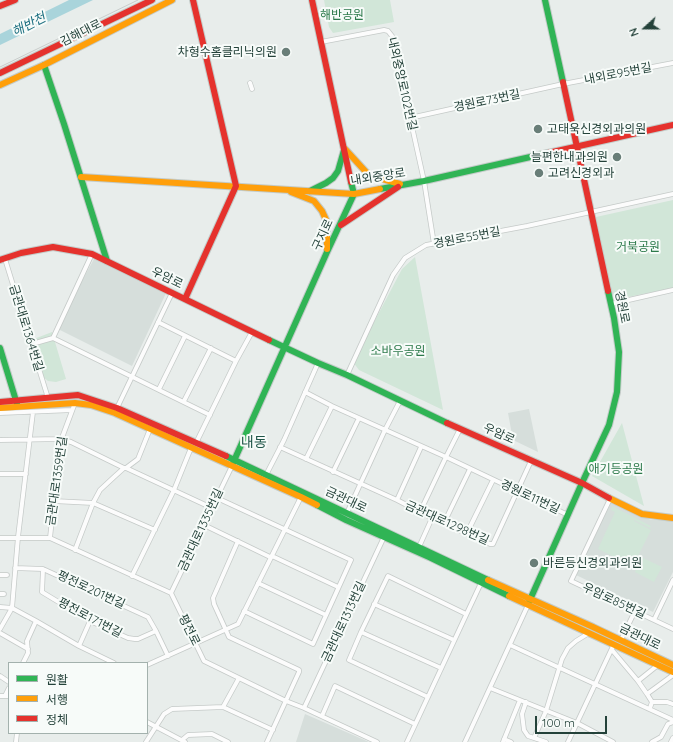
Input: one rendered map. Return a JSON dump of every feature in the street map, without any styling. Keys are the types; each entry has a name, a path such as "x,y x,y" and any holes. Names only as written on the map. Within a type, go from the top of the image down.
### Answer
{"street":[{"path":"0,6 15,0"},
{"name":"김해대로","path":"0,73 152,0"},
{"name":"김해대로","path":"0,85 44,65 172,0"},
{"path":"184,299 236,186 193,0"},
{"path":"312,0 354,194"},
{"name":"경원로","path":"528,605 609,425 617,392 619,352 611,304 545,0"},
{"name":"내외중앙로102번길","path":"321,42 379,30 388,31 392,36 424,181 434,244"},
{"name":"내외로95번길","path":"563,84 673,63"},
{"path":"44,65 107,261"},
{"path":"250,83 252,89"},
{"name":"경원로73번길","path":"410,118 563,84"},
{"name":"내외중앙로","path":"81,177 354,194 424,181 673,125"},
{"path":"344,148 366,172 372,176 401,185"},
{"path":"309,191 326,183 335,175 338,171 344,148"},
{"path":"339,226 401,185"},
{"path":"286,190 314,201 322,210 327,222 327,252"},
{"name":"구지로","path":"233,463 354,194"},
{"name":"경원로55번길","path":"347,375 393,275 405,258 426,246 527,226 673,194"},
{"name":"우암로","path":"2,260 21,253 53,246 92,254 285,348 347,375 460,429 582,483 610,499 642,514 673,518"},
{"path":"53,338 92,254"},
{"name":"금관대로1364번길","path":"2,260 32,344 48,398"},
{"path":"611,304 673,290"},
{"path":"116,408 172,293"},
{"path":"158,322 236,361"},
{"path":"132,576 194,446 252,332"},
{"path":"159,389 185,336"},
{"path":"32,344 53,338 210,415"},
{"path":"0,348 18,407"},
{"path":"184,401 211,348"},
{"path":"266,475 284,440 318,363"},
{"name":"경원로11번길","path":"305,392 332,406 568,515"},
{"name":"금관대로","path":"0,402 78,395 116,408 194,446 233,463 346,520 429,557 528,605 590,632 613,647 658,665 673,673"},
{"path":"347,513 400,401"},
{"name":"금관대로","path":"0,408 75,403 91,405 194,446"},
{"name":"금관대로1359번길","path":"50,538 60,443 75,403"},
{"path":"306,459 332,406"},
{"path":"0,413 72,410"},
{"path":"0,629 12,608 18,538 33,412"},
{"path":"334,472 358,418"},
{"path":"75,550 93,503 100,490 125,468 138,459 150,429"},
{"path":"420,512 460,429"},
{"path":"0,440 61,439 71,442 212,508"},
{"name":"금관대로1298번길","path":"280,447 490,544 493,544 531,461"},
{"path":"397,500 421,447"},
{"name":"금관대로","path":"233,463 266,475 479,576 531,598 673,665"},
{"name":"금관대로1335번길","path":"171,593 233,463"},
{"path":"444,523 470,469"},
{"path":"0,474 26,474"},
{"name":"경원로11번길","path":"467,534 493,480"},
{"path":"148,665 238,624 301,497"},
{"path":"217,498 285,529"},
{"name":"우암로85번길","path":"610,499 571,581 673,629"},
{"path":"54,501 93,503 155,530"},
{"path":"419,547 432,518"},
{"path":"204,525 338,587"},
{"name":"금관대로1313번길","path":"244,611 313,644 351,560 285,529"},
{"name":"금관대로1313번길","path":"304,708 384,537"},
{"path":"0,538 50,538 171,593"},
{"path":"238,541 213,598 214,604 229,637 299,670 299,674 267,742"},
{"name":"평전로201번길","path":"15,568 43,568 148,617 156,631"},
{"name":"평전로171번길","path":"43,568 42,592 90,621 128,638 138,639 156,631"},
{"path":"0,575 7,575"},
{"name":"금관대로1313번길","path":"428,697 348,660 388,576 466,614"},
{"path":"654,620 673,580"},
{"path":"258,583 326,616"},
{"path":"407,742 481,583"},
{"name":"평전로","path":"171,593 204,661 286,701 377,742"},
{"path":"374,604 454,640"},
{"path":"465,742 528,605"},
{"path":"0,607 12,608 79,646 112,662"},
{"path":"621,640 635,611"},
{"path":"24,662 28,653 27,641 36,621"},
{"path":"79,646 90,621"},
{"path":"156,631 168,656"},
{"path":"361,632 441,668"},
{"path":"534,738 546,710 562,659 568,648 576,640 590,632"},
{"path":"0,633 28,650"},
{"path":"510,645 650,708 673,721 668,724 661,737 652,742"},
{"path":"568,742 613,647 652,702"},
{"path":"638,681 658,665"},
{"path":"647,694 673,673"},
{"path":"223,707 238,678"},
{"path":"322,716 335,686 415,724"},
{"path":"490,688 576,723 613,742"},
{"path":"0,696 7,696"},
{"path":"511,742 503,740 520,700"},
{"path":"526,702 522,714 524,730 528,736 546,742"},
{"path":"650,708 652,702"},
{"path":"652,702 667,702 673,704"},
{"path":"146,742 164,714 172,709 223,707 273,730"},
{"path":"148,723 184,741 188,734 212,734 228,742"},
{"path":"671,742 673,738"}],"shaded area":[{"path":"94,259 167,291 132,366 56,328"},
{"path":"529,409 538,452 513,440 508,413"},
{"path":"611,503 651,520 673,520 673,572 653,612 576,575"},
{"path":"305,714 369,742 296,742"}],"green space":[{"name":"해반공원","path":"324,0 390,0 394,22 333,33 329,27"},
{"name":"거북공원","path":"673,200 673,288 613,300 596,217"},
{"name":"소바우공원","path":"415,257 443,410 359,370 353,362 402,269"},
{"path":"52,332 66,379 56,382 48,381 42,376 34,339"},
{"name":"애기등공원","path":"622,423 644,506 592,476"},
{"path":"612,506 651,526 650,528 634,520 651,530 633,566 598,549 615,512 611,510"},
{"path":"641,557 662,567 654,582 635,572"}],"water":[{"name":"해반천","path":"69,0 93,0 0,45 0,34"}],"tram line":[{"path":"0,67 138,0"}],"traffic: fast":[{"path":"545,0 563,82"},
{"path":"44,65 107,261"},
{"path":"310,191 333,178 338,171 344,150"},
{"path":"380,189 424,181 548,153"},
{"path":"233,463 354,194 351,182"},
{"path":"529,602 609,425 617,392 619,352 608,291"},
{"path":"269,340 347,375 447,423"},
{"path":"0,348 17,404"},
{"path":"226,456 488,580"},
{"path":"317,505 509,596"}],"traffic: slow":[{"path":"0,85 44,65 172,0"},
{"path":"345,149 366,172 372,176 400,184"},
{"path":"81,177 354,194 380,189"},
{"path":"291,192 314,201 322,211 327,222 327,249"},
{"path":"0,408 75,403 91,405 115,413 317,505"},
{"path":"609,498 642,514 673,518"},
{"path":"488,580 673,665"},
{"path":"509,596 673,672"}],"traffic: jam":[{"path":"0,6 15,0"},
{"path":"0,73 152,0"},
{"path":"185,299 236,186 193,0"},
{"path":"312,0 351,182"},
{"path":"563,82 608,291"},
{"path":"548,153 673,125"},
{"path":"341,225 398,187"},
{"path":"0,260 21,253 53,247 92,254 269,340"},
{"path":"0,402 78,395 117,408 226,456"},
{"path":"447,423 582,483 609,498"}],"place":[{"name":"차형수홈클리닉의원","path":"286,52"},
{"name":"고태욱신경외과의원","path":"538,129"},
{"name":"늘편한내과의원","path":"617,157"},
{"name":"고려신경외과","path":"539,173"},
{"name":"바른등신경외과의원","path":"534,563"}],"district":[{"name":"내동","path":"254,443"}]}
